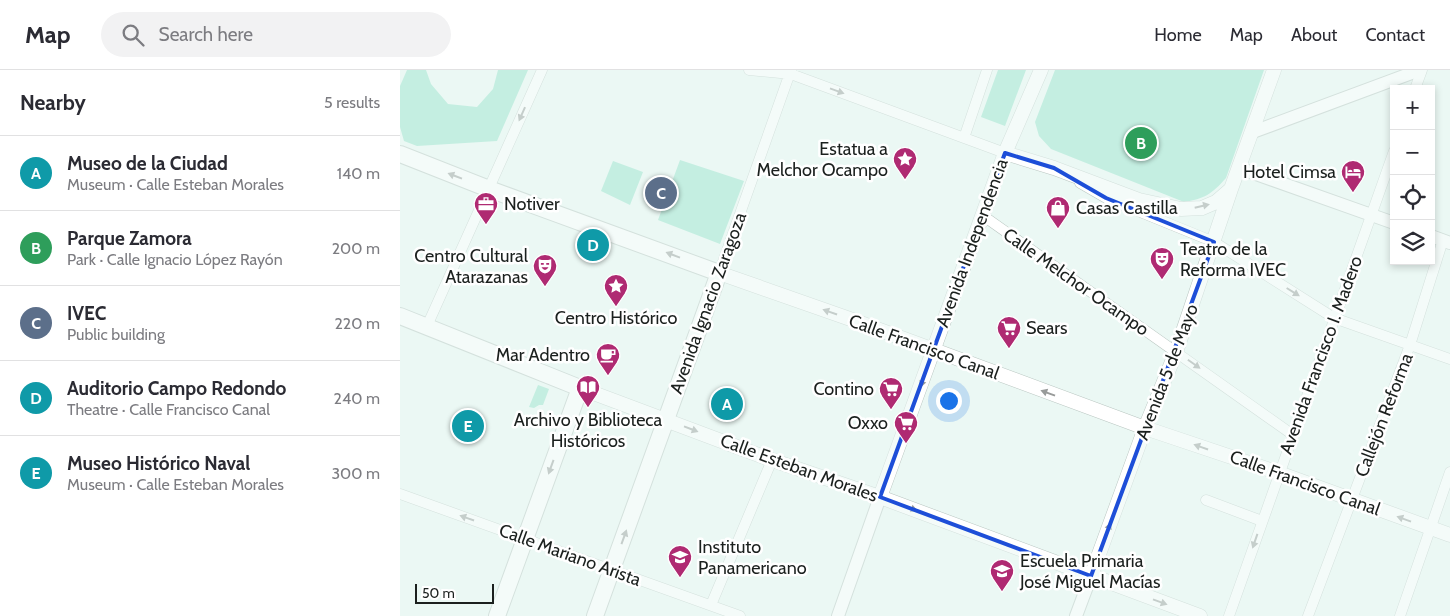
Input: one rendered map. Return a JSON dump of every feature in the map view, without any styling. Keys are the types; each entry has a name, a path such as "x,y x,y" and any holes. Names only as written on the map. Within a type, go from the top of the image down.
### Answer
{"main road":[{"name":"Avenida Independencia","path":"880,497 1005,153 1041,70"},
{"name":"Avenida 5 de Mayo","path":"1091,576 1176,352 1231,188 1274,70"},
{"path":"1005,153 1139,200 1181,209 1202,208 1216,202 1231,188"},
{"name":"Calle Francisco Canal","path":"400,154 489,189 853,320 933,351 1450,535"},
{"name":"Avenida Ignacio Zaragoza","path":"595,616 719,273"},
{"name":"Calle Esteban Morales","path":"400,316 580,388 1200,616"},
{"path":"497,616 580,388"}],"street":[{"path":"427,326 542,70"},
{"path":"749,70 791,72 1005,153"},
{"path":"964,138 987,70"},
{"path":"1253,132 1421,70"},
{"path":"1416,85 1421,70"},
{"name":"Avenida Ignacio Zaragoza","path":"719,273 791,72"},
{"name":"Avenida Francisco I. Madero","path":"1229,616 1390,163"},
{"path":"1239,168 1390,222"},
{"path":"1064,173 1106,198 1214,242 1334,318 1450,359"},
{"name":"Calle Melchor Ocampo","path":"982,215 1293,435"},
{"name":"Callejón Reforma","path":"1308,616 1410,345 1441,240"},
{"path":"711,605 772,460"},
{"path":"1400,616 1450,472"},
{"name":"Calle Mariano Arista","path":"400,494 740,616"},
{"name":"Avenida Independencia","path":"838,616 880,497"},
{"path":"1206,500 1262,520"},
{"name":"Avenida 5 de Mayo","path":"1076,616 1091,576"}],"highlighted area":[{"path":"1005,153 1054,168 1106,198 1214,242 1091,576 880,497"}],"green space":[{"path":"407,70 426,70 431,84 448,104 477,107 493,89 498,70 528,70 497,141 417,146 404,141 400,127 400,86"},
{"path":"998,70 1026,70 1005,126 981,117"},
{"path":"1055,70 1264,70 1226,178 1207,195 1184,202 1051,149 1039,136 1035,122"},
{"path":"680,160 744,181 720,244 658,220"},
{"path":"613,161 643,172 630,205 601,191"},
{"path":"538,385 549,389 543,405 534,408 529,407"}],"place":[{"name":"Parque Zamora","path":"1141,143"},
{"name":"Estatua a Melchor Ocampo","path":"905,180"},
{"name":"IVEC","path":"661,193"},
{"name":"Hotel Cimsa","path":"1353,193"},
{"name":"Notiver","path":"486,225"},
{"name":"Casas Castilla","path":"1058,229"},
{"name":"Auditorio Campo Redondo","path":"593,245"},
{"name":"Teatro de la Reforma IVEC","path":"1162,280"},
{"name":"Centro Cultural Atarazanas","path":"545,287"},
{"name":"Centro Histórico","path":"616,307"},
{"name":"Sears","path":"1009,349"},
{"name":"Mar Adentro","path":"608,376"},
{"name":"Museo de la Ciudad","path":"727,404"},
{"name":"Archivo y Biblioteca Históricos","path":"588,408"},
{"name":"Contino","path":"891,410"},
{"name":"Museo Histórico Naval","path":"468,426"},
{"name":"Oxxo","path":"906,444"},
{"name":"Instituto Panamericano","path":"680,578"},
{"name":"Escuela Primaria José Miguel Macías","path":"1002,592"}]}
